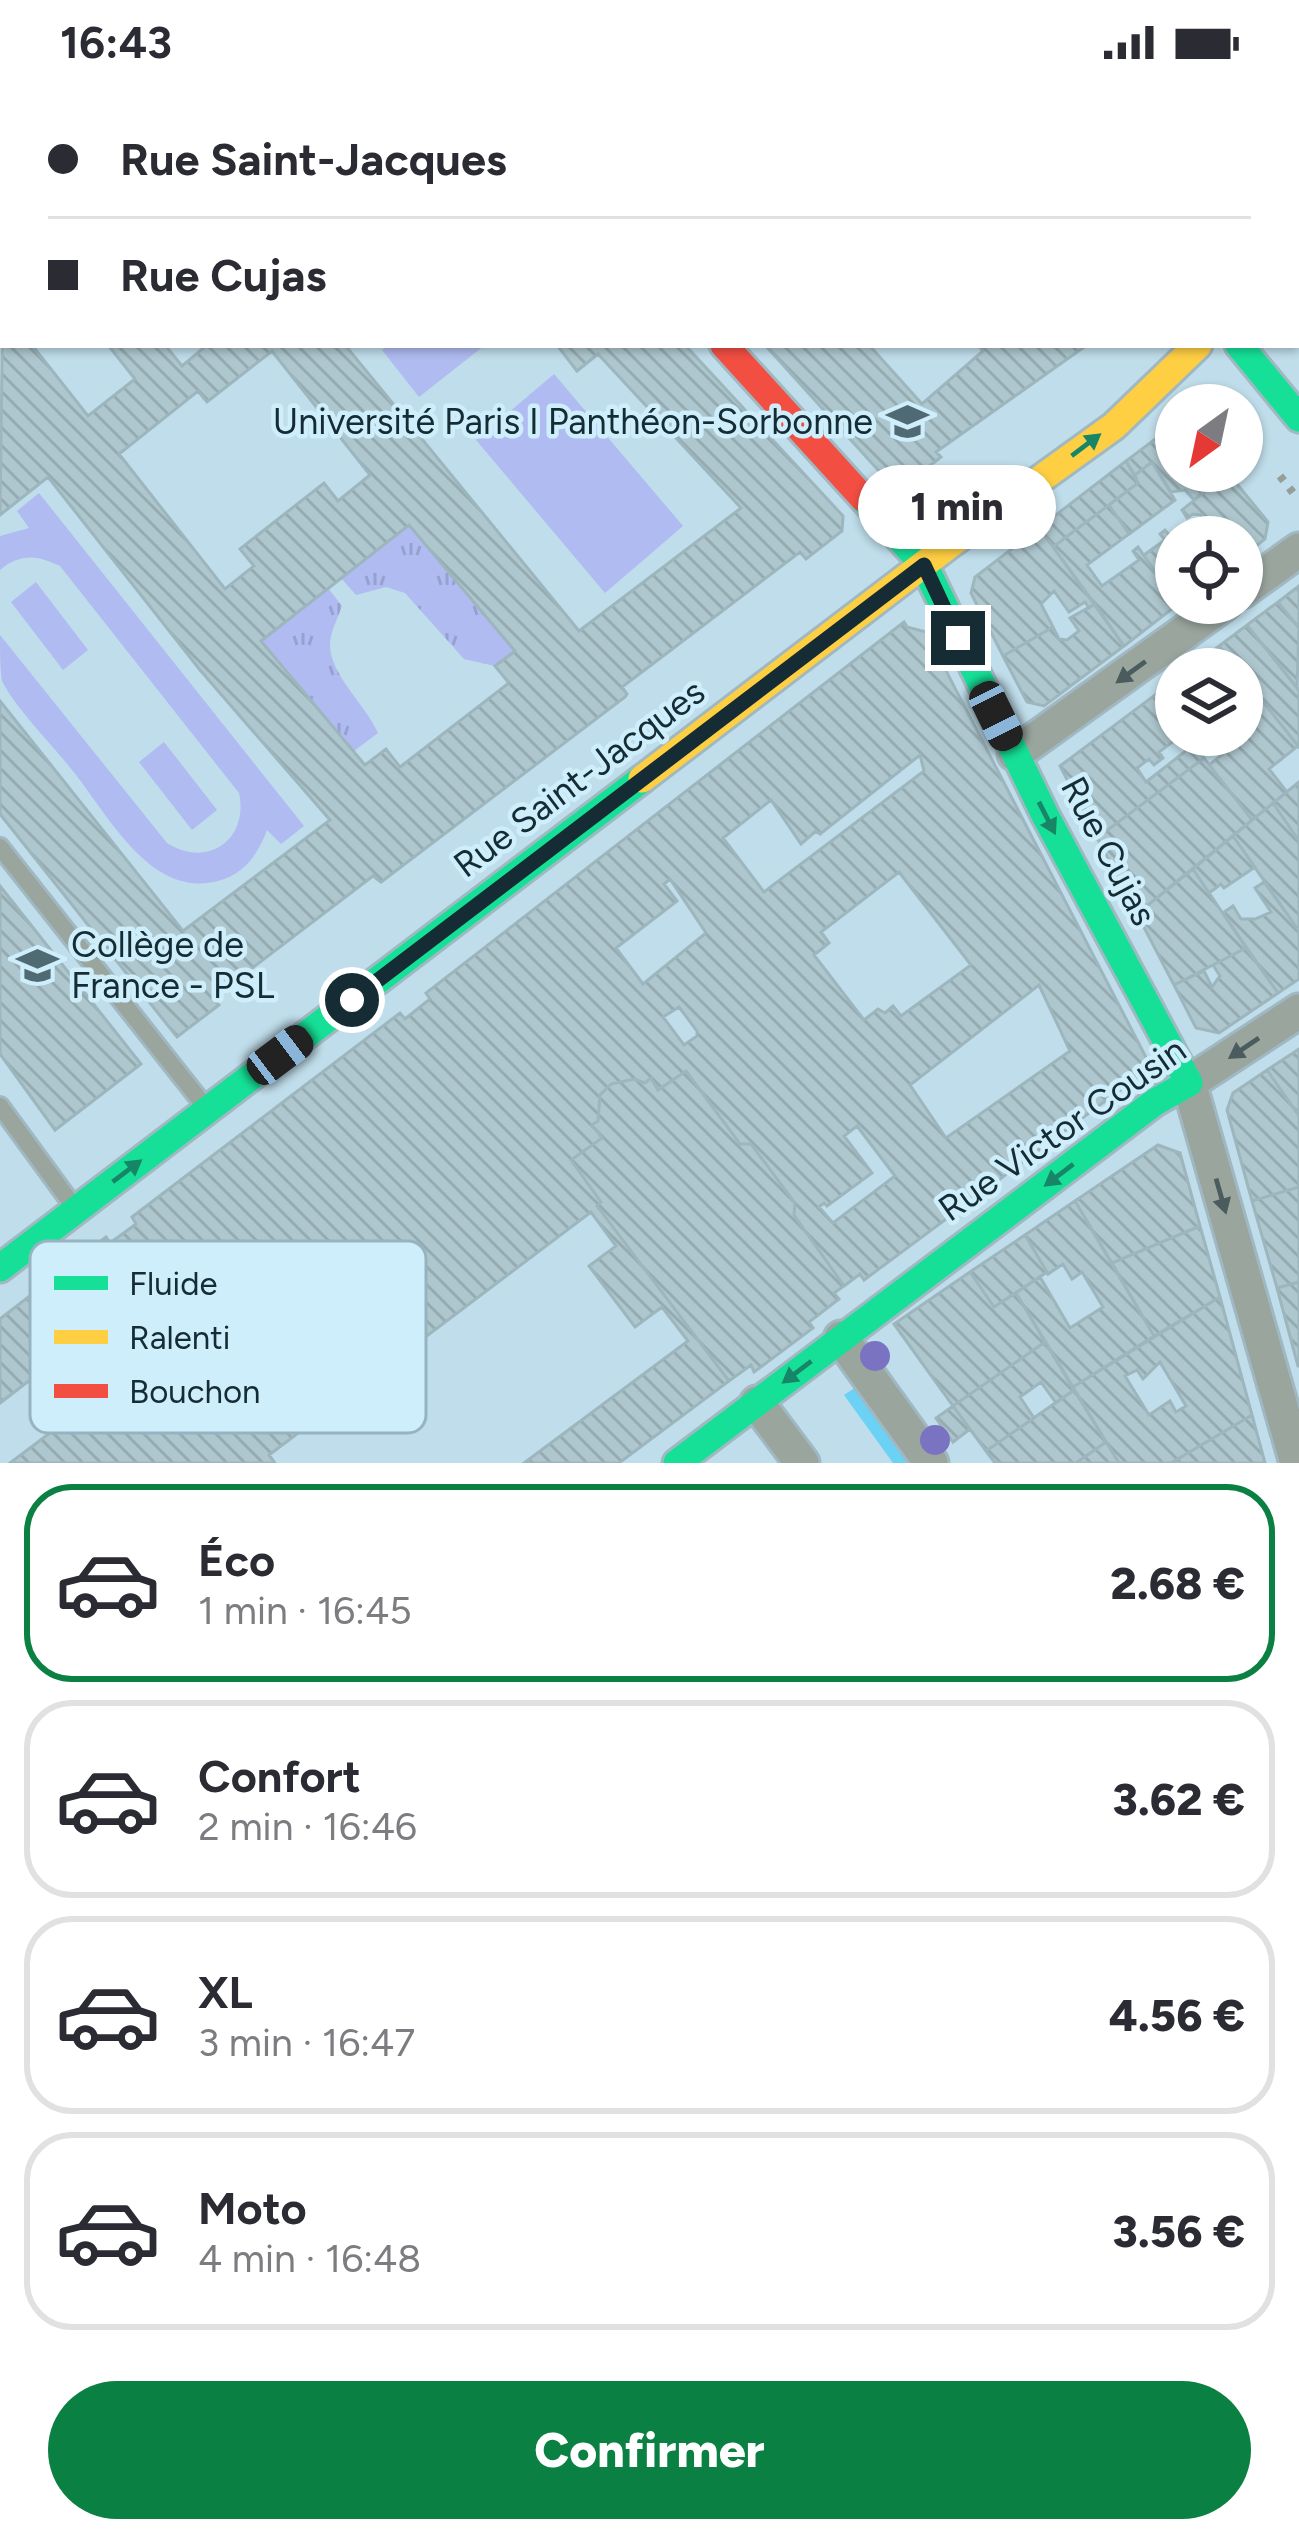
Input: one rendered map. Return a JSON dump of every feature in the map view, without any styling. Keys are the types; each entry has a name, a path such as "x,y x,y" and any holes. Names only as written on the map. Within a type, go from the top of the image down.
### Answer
{"main road":[{"name":"Rue Cujas","path":"727,348 924,565 1015,754 1189,1083"},
{"name":"Rue Saint-Jacques","path":"35,1241 1172,377 1196,348"},
{"path":"1241,348 1299,418"},
{"name":"Rue Victor Cousin","path":"677,1463 1155,1102 1189,1083"},
{"name":"Rue Saint-Jacques","path":"0,1268 30,1245"}],"street":[{"path":"1263,576 1299,550"},
{"path":"1015,754 1197,624"},
{"name":"Rue Victor Cousin","path":"1189,1083 1299,1011"},
{"name":"Rue Cujas","path":"1189,1083 1297,1463"},
{"path":"842,1339 931,1463"},
{"path":"757,1403 802,1463"}],"lane":[{"path":"0,847 208,1110"},
{"path":"0,1106 76,1210"}],"path":[{"path":"1280,476 1294,494"}],"green space":[{"path":"385,348 481,348 419,397"},
{"path":"554,374 683,526 605,593 476,440"},
{"path":"39,493 304,826 281,844 267,830 249,862 227,878 194,883 151,865 116,829 2,681 0,635 167,843 197,853 222,845 231,836 238,824 239,793 60,566 29,557 0,570 0,536 29,528 17,511"},
{"path":"409,525 515,651 495,666 464,659 405,593 386,587 356,595 341,578"},
{"path":"36,582 88,650 63,670 11,602"},
{"path":"328,588 342,606 331,635 332,656 378,733 354,751 261,641"},
{"path":"164,742 217,810 192,830 139,762"}],"shaded area":[{"path":"856,1387 912,1463 893,1463 844,1395"}],"building":[{"path":"2,348 34,348 88,416 135,379 110,348 167,348 182,366 203,348 347,348 579,631 741,508 598,354 577,371 559,348 688,348 843,516 842,531 806,559 800,552 622,687 625,697 381,882 373,876 213,998 219,1005 177,1037 0,814 0,701 183,931 330,820 200,670 48,477 0,515","holes":["272,351 370,475 338,501 324,483 240,549 254,566 225,589 119,454 198,391 207,402","409,525 515,651 495,666 509,683 400,767 386,749 365,765 261,641"]},
{"name":"Université Paris I Panthéon-Sorbonne","path":"768,348 872,348 922,404 983,351 980,348 1083,348 936,452 941,457 897,491"},
{"path":"1155,439 1155,467 1152,462 1135,475 1126,461"},
{"path":"1126,461 1138,483 1053,547 1039,528"},
{"path":"1152,462 1155,492 1170,492 1175,500 1129,534 1109,505 1138,483 1135,475"},
{"path":"1204,492 1244,492 1268,522 1265,539 1263,516 1186,516 1182,510"},
{"path":"1109,505 1129,534 1087,565 1102,586 1139,560 1133,551 1138,547 1155,572 1155,622 1124,646 1053,547"},
{"path":"1039,528 1095,604 1089,608 1085,602 1069,612 1054,591 1041,604 1053,627 1003,656 971,593 975,577"},
{"path":"1155,547 1155,572 1144,555"},
{"path":"1299,586 1299,628 1278,602"},
{"path":"1278,602 1299,628 1297,688 1247,625 1263,624 1263,613"},
{"path":"1095,604 1124,646 1044,706 1027,702 1003,656 1053,627 1059,639 1067,640 1079,631 1070,618"},
{"path":"904,622 926,632 1151,1067 864,1280 860,1274 844,1286 794,1215 795,1203 751,1144 740,1144 686,1071 658,1090 651,1078 645,1083 634,1079 611,1084 600,1095 598,1121 592,1125 602,1138 571,1160 601,1202 597,1206 729,1381 619,1463 524,1463 688,1341 662,1307 635,1327 589,1266 616,1246 591,1212 426,1337 426,1241 113,1241 136,1224 132,1217 400,1013 405,1019 430,999 426,993","holes":["920,755 924,771 764,892 723,838 771,800 801,844","899,872 971,965 901,1016 893,1006 885,1013 878,1009 864,1020 814,955 829,943 821,932","670,879 706,933 643,984 616,948 677,901 664,884","1039,985 1070,1051 946,1138 910,1085","679,1007 697,1031 684,1045 663,1017","857,1126 895,1176 833,1223 819,1207 872,1173 844,1136"]},
{"path":"1247,625 1299,690 1299,747 1263,702 1263,648 1219,646"},
{"path":"1155,695 1155,756 1163,758 1154,765 1149,759 1137,768 1146,782 1179,756 1204,758 1097,838 1060,766"},
{"path":"1263,702 1298,746 1269,769 1287,792 1252,820 1209,765 1220,756 1263,756"},
{"path":"1204,758 1252,820 1137,914 1097,838"},
{"path":"1299,782 1299,841 1273,803"},
{"path":"1273,803 1299,841 1299,931 1233,836"},
{"path":"1233,836 1255,867 1209,893 1193,869"},
{"path":"1193,869 1246,948 1174,985 1137,914"},
{"path":"1264,882 1299,931 1299,979 1278,993 1223,913 1233,906 1241,919 1271,912 1255,888"},
{"name":"Collège de France - PSL","path":"0,886 141,1064 55,1130 0,1054"},
{"path":"1246,948 1278,993 1219,1033 1196,1028 1174,985 1204,971 1212,987 1220,976 1213,965"},
{"path":"1299,1049 1299,1116 1267,1070"},
{"path":"1267,1070 1299,1116 1299,1187 1252,1201 1227,1110 1233,1093"},
{"path":"686,1071 740,1144 751,1144 795,1203 794,1215 844,1286 834,1293 839,1299 809,1322 813,1328 754,1372 751,1365 729,1381 597,1206 601,1202 571,1160 602,1138 592,1125 598,1121 600,1095 611,1084 634,1079 645,1083 651,1078 658,1090"},
{"path":"1158,1145 1180,1153 1200,1226 1112,1263 1075,1201"},
{"path":"1299,1187 1299,1282 1277,1288 1252,1201"},
{"path":"1075,1201 1154,1336 1073,1387 1016,1293 1040,1277 1070,1328 1103,1307 1082,1272 1072,1279 1063,1264 1048,1274 1025,1235"},
{"path":"1200,1226 1220,1297 1154,1336 1112,1263"},
{"path":"1025,1235 1047,1272 994,1307 970,1272"},
{"path":"970,1272 994,1307 1016,1293 1045,1342 953,1406 894,1324"},
{"path":"1299,1282 1299,1366 1298,1366 1277,1288"},
{"path":"30,1296 30,1380 0,1403 0,1319"},
{"path":"1220,1297 1252,1415 1171,1463 1119,1463 1073,1387","holes":["1160,1362 1186,1406 1176,1412 1170,1401 1149,1415 1125,1376 1137,1370 1143,1379"]},
{"path":"1045,1342 1074,1390 1056,1403 1041,1382 1020,1397 1034,1418 986,1451 953,1406"},
{"path":"1074,1390 1106,1442 1076,1463 995,1463 986,1451"},
{"path":"953,1406 970,1429 953,1442 936,1418"},
{"path":"1252,1415 1265,1463 1171,1463"},
{"path":"50,1433 298,1433 269,1455 275,1463 10,1463"},
{"path":"1106,1442 1119,1463 1076,1463"}],"traffic: fast":[{"path":"1241,348 1299,418"},
{"path":"677,1463 1155,1102 1189,1083 1045,815 924,565 863,498"},
{"path":"35,1241 642,779"},
{"path":"0,1268 30,1245"}],"traffic: slow":[{"path":"642,779 1114,426 1195,348"}],"traffic: jam":[{"path":"727,348 863,498"}],"place":[{"name":"Université Paris I Panthéon-Sorbonne","path":"907,421"},
{"name":"Collège de France - PSL","path":"37,965"}],"route":[{"path":"352,1000 924,565 958,638"}]}
